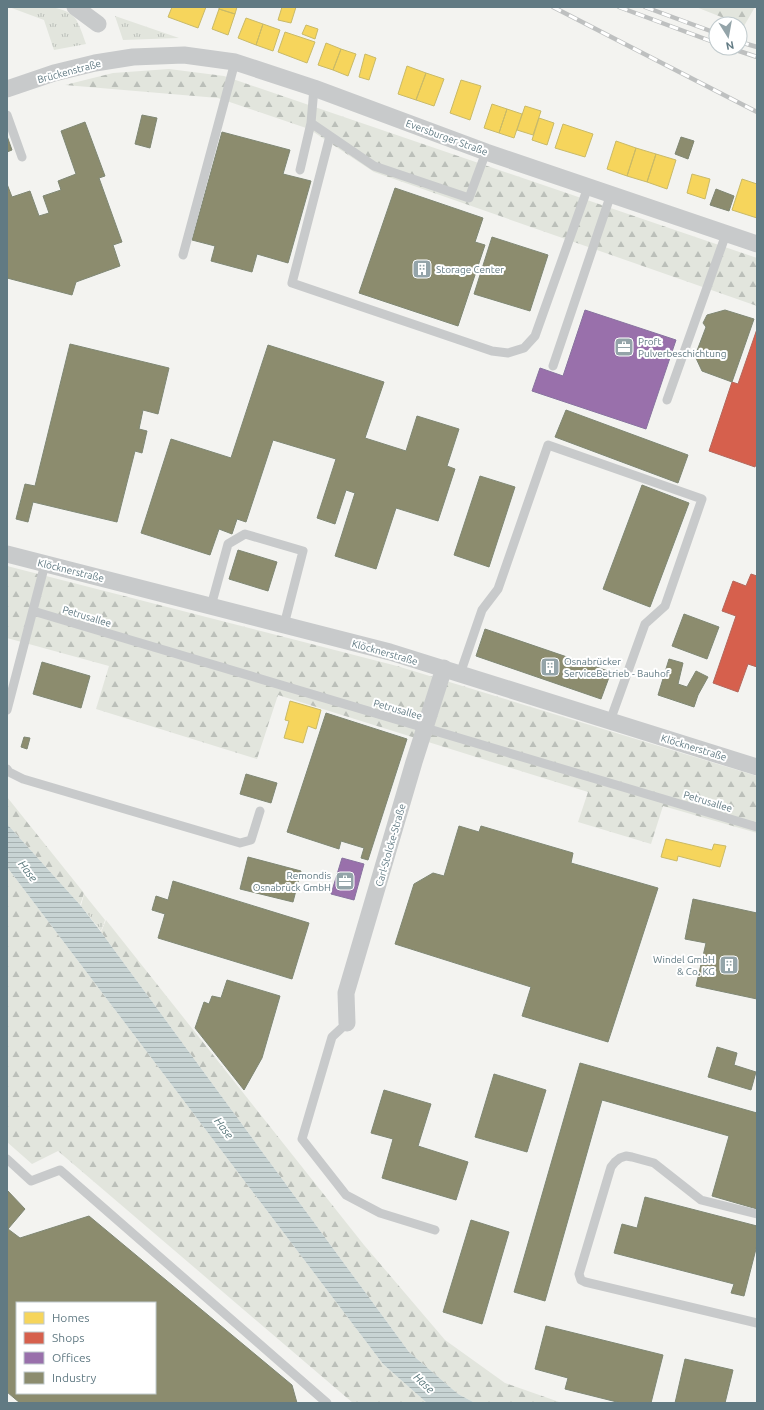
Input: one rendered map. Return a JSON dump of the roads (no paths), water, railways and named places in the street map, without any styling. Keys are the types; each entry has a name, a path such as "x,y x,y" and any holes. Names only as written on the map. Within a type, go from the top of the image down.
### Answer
{"street":[{"path":"75,7 98,24"},
{"name":"Eversburger Straße","path":"133,57 184,55 235,62 314,88 486,152 757,244"},
{"name":"Brückenstraße","path":"7,89 54,73 95,63 133,57"},
{"name":"Klöcknerstraße","path":"7,554 390,652 757,767"},
{"name":"Carl-Stolcke-Straße","path":"347,1023 346,993 425,728 452,671"}],"lane":[{"path":"183,255 235,62"},
{"path":"300,170 311,123 314,88"},
{"path":"7,115 22,157"},
{"path":"311,123 374,166 469,198 486,152"},
{"path":"330,136 292,283 492,351 508,353 524,348 535,336 588,187"},
{"path":"553,366 611,194"},
{"path":"667,400 726,234"},
{"path":"452,671 482,610 498,589 548,445 702,499 665,606 645,624 610,721"},
{"path":"211,606 228,544 245,534 303,551 284,625"},
{"path":"7,710 44,564"},
{"name":"Petrusallee","path":"33,611 757,827"},
{"path":"7,769 9,772 23,779 240,843 251,840 260,811"},
{"path":"347,1023 332,1037 302,1139 346,1196 380,1213 434,1230"},
{"path":"757,1214 701,1200 654,1163 632,1157 620,1158 614,1162 611,1167 579,1274 581,1280 585,1282 757,1323"},
{"path":"7,1160 31,1181 60,1170 327,1403"}],"water":[{"name":"Hase","path":"7,824 81,906 101,932 409,1352 458,1394 475,1403 427,1403 383,1364 7,867"}],"railway":[{"path":"553,7 757,112"},
{"path":"619,7 708,40"},
{"path":"645,7 708,30"},
{"path":"748,44 757,47"},
{"path":"748,54 757,57"}],"place":[{"name":"Storage Center","path":"422,269"},
{"name":"Proft Pulverbeschichtung","path":"624,347"},
{"name":"Osnabrücker ServiceBetrieb - Bauhof","path":"550,667"},
{"name":"Remondis Osnabrück GmbH","path":"345,881"},
{"name":"Windel GmbH & Co. KG","path":"729,965"}]}
